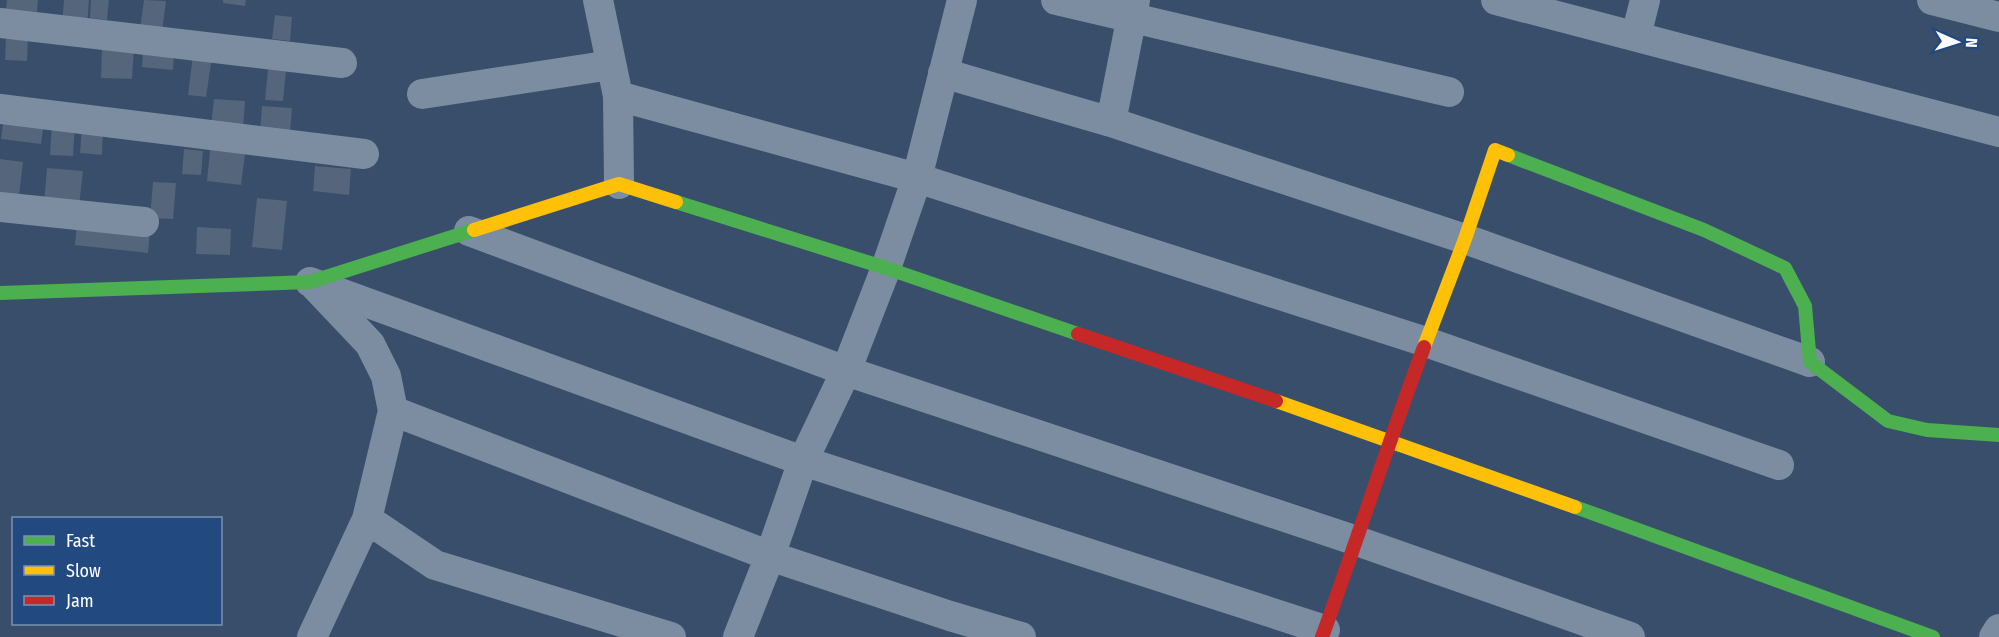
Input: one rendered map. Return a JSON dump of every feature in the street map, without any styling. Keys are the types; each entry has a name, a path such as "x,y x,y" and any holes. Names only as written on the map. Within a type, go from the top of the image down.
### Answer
{"street":[{"path":"598,0 618,96 619,184"},
{"path":"738,637 770,556 803,461 846,371 886,268 917,178 962,0"},
{"path":"1056,0 1133,9 1449,92"},
{"path":"1496,0 1999,132"},
{"path":"1636,36 1646,0"},
{"path":"1932,0 1999,17"},
{"path":"1111,122 1133,9"},
{"path":"0,23 342,63"},
{"path":"422,94 612,64"},
{"path":"943,73 1111,122 1465,239 1810,362 1888,421 1927,430 1999,435"},
{"path":"618,96 917,178 1426,342 1779,465"},
{"path":"0,109 364,154"},
{"path":"310,282 803,461 1323,633 1358,542 1389,440 1465,239 1495,150 1704,230 1785,268 1805,306 1810,362"},
{"path":"0,293 310,282 619,184 886,268 1389,440 1933,637"},
{"path":"0,207 144,222"},
{"path":"469,231 846,371 1358,542 1630,637"},
{"path":"310,282 370,344 386,376 393,411 367,519 312,637"},
{"path":"393,411 946,626 1021,637"},
{"path":"367,519 435,565 671,637"},
{"path":"1994,637 1999,629"}],"building":[{"path":"7,0 38,0 37,12 6,9"},
{"path":"64,0 89,0 87,26 62,24"},
{"path":"91,0 109,0 107,20 90,18"},
{"path":"144,0 166,1 162,32 140,29"},
{"path":"223,0 246,0 245,6 223,3"},
{"path":"275,15 292,17 290,41 272,39"},
{"path":"6,36 28,37 27,61 5,60"},
{"path":"102,47 134,49 132,79 101,78"},
{"path":"143,52 174,54 173,70 142,67"},
{"path":"193,55 212,57 206,97 188,95"},
{"path":"268,69 286,71 283,101 265,100"},
{"path":"214,99 245,101 243,129 211,126"},
{"path":"262,106 292,108 290,133 260,131"},
{"path":"4,116 44,122 41,144 1,139"},
{"path":"52,123 75,124 73,156 50,155"},
{"path":"82,125 103,127 102,155 80,153"},
{"path":"211,141 246,146 241,185 207,181"},
{"path":"184,149 203,151 201,175 182,174"},
{"path":"0,159 23,162 19,195 0,193"},
{"path":"315,166 351,169 349,195 313,191"},
{"path":"47,168 83,171 79,206 44,203"},
{"path":"153,182 176,183 173,219 150,218"},
{"path":"257,198 287,201 282,250 252,247"},
{"path":"77,222 150,230 148,253 75,245"},
{"path":"197,227 231,229 230,255 196,254"}],"traffic: fast":[{"path":"1508,155 1704,230 1785,268 1805,306 1810,362 1888,421 1927,430 1999,435"},
{"path":"676,202 886,268 1078,334"},
{"path":"0,293 310,282 474,230"},
{"path":"1575,507 1933,637"}],"traffic: slow":[{"path":"1424,347 1465,239 1495,150 1508,155"},
{"path":"474,230 619,184 676,202"},
{"path":"1276,401 1575,507"}],"traffic: jam":[{"path":"1078,334 1276,401"},
{"path":"1322,637 1424,347"}]}
